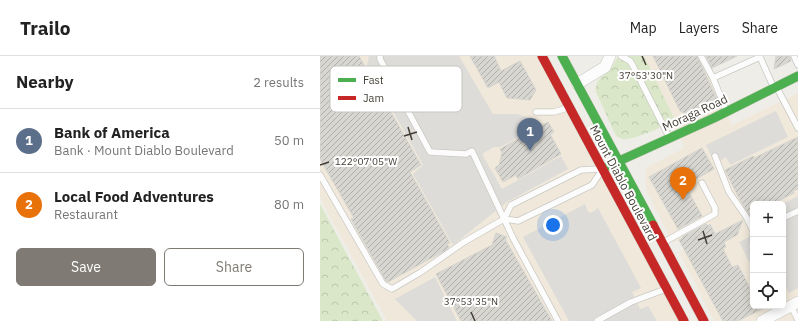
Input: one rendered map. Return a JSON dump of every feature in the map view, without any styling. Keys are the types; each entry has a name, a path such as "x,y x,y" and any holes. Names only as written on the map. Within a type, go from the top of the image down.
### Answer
{"main road":[{"name":"Mount Diablo Boulevard","path":"542,56 684,321"},
{"name":"Mount Diablo Boulevard","path":"562,56 704,321"},
{"name":"Moraga Road","path":"602,169 727,112 798,76"}],"street":[{"path":"577,84 605,67 610,56"},
{"path":"762,321 789,305"}],"lane":[{"path":"380,56 384,66"},
{"path":"621,56 630,61 633,66 670,139"},
{"path":"701,56 713,78 727,112"},
{"path":"794,56 798,65"},
{"path":"713,78 760,57 798,128"},
{"path":"536,112 554,112 569,107"},
{"path":"408,112 430,152 466,154 472,151 513,238 558,321"},
{"path":"715,156 729,192 750,225"},
{"path":"504,219 518,221 592,185 602,169"},
{"path":"320,175 383,284 392,289 422,272 464,242 504,219 511,205 581,170 602,169"},
{"path":"662,243 715,214 715,208 702,183"},
{"path":"786,217 798,211"},
{"path":"597,321 631,302 666,289"},
{"path":"789,305 798,320"}],"shaded area":[{"path":"320,56 540,56 679,321 387,321 320,198"},
{"path":"368,56 459,56 493,114 518,114 543,124 500,147 494,147 482,154 502,189 561,156 568,169 507,202 453,245 413,174 423,165 393,112 462,112 462,66 368,66"},
{"path":"644,56 700,56 732,125 798,93 798,321 714,321 679,252 715,234 711,224 673,243 646,190 646,168 684,148 675,120"},
{"path":"776,111 788,137 730,165 726,157 715,164 706,145"},
{"path":"798,196 798,288 789,293 786,288 786,202"},
{"path":"585,204 588,212 591,213 598,208 641,288 632,292 640,309 648,306 657,321 569,321 523,237"},
{"path":"750,236 750,263 739,242"},
{"path":"435,277 457,321 417,321 395,299"}],"green space":[{"path":"618,56 644,56 675,120 634,138 622,139 616,136 596,92 596,86 598,81 615,63"},
{"path":"320,204 383,321 320,321"}],"building":[{"path":"320,56 359,56 365,66 330,66 330,112 391,112 421,165 410,172 450,243 447,244 449,247 388,282 386,281 351,219 354,218 320,159"},
{"path":"470,56 494,56 501,71 520,61 536,90 530,100 507,98 499,82 488,88"},
{"path":"653,56 697,56 717,99 686,114 680,111"},
{"path":"706,56 737,56 712,68"},
{"path":"776,56 790,56 791,61 774,69"},
{"path":"548,122 554,132 550,134 561,154 518,179 516,175 503,182 495,168 499,165 502,153 500,149"},
{"path":"798,137 798,189 793,191 794,193 778,201 750,201 750,216 725,170 753,156 754,158"},
{"path":"702,148 714,169 685,185 702,216 678,229 649,177"},
{"path":"743,220 737,235 724,242 726,247 723,249 732,267 738,265 750,288 750,309 762,309 738,321 723,321 679,240 706,224 708,226 710,224 715,234"},
{"path":"496,233 507,237 505,239 552,321 461,321 436,274 492,245"}],"traffic: fast":[{"path":"562,56 653,225"},
{"path":"608,166 714,118 798,76"}],"traffic: jam":[{"path":"542,56 684,321"},
{"path":"653,225 704,321"}],"place":[{"name":"Bank of America","path":"530,151"},
{"name":"Local Food Adventures","path":"683,200"}]}
